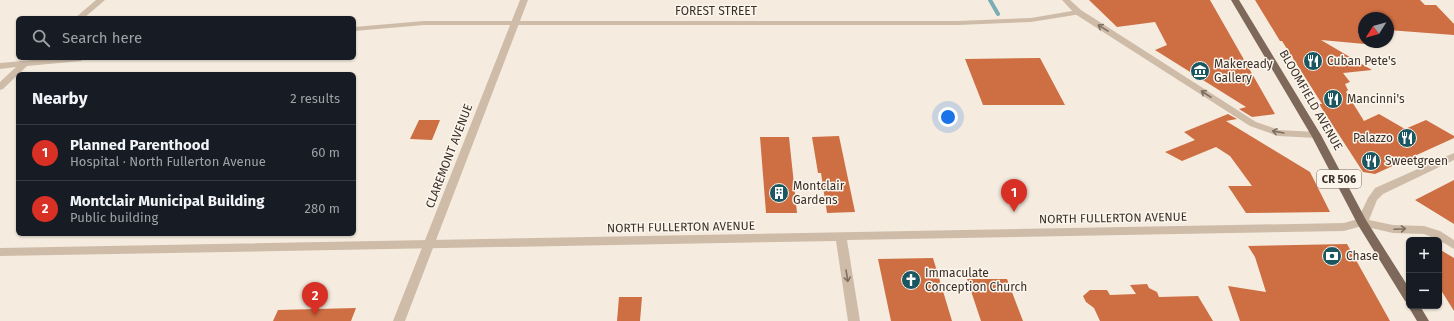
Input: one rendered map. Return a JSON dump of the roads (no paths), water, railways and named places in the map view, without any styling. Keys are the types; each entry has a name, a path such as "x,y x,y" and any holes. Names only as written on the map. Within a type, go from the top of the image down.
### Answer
{"main road":[{"name":"BLOOMFIELD AVENUE","path":"1235,0 1316,135 1362,222 1406,293"},
{"path":"1416,309 1423,321"}],"street":[{"path":"81,16 101,0"},
{"name":"CLAREMONT AVENUE","path":"399,321 524,0"},
{"path":"1066,0 1078,12 1253,124 1278,133 1316,135"},
{"name":"FOREST STREET","path":"356,29 424,23 958,23 1024,20 1078,12"},
{"path":"0,66 28,61 46,60"},
{"path":"16,72 28,61"},
{"path":"0,87 16,72"},
{"path":"1454,156 1379,191 1373,198 1362,222 1393,229 1415,228 1424,230 1436,234 1454,245"},
{"name":"NORTH FULLERTON AVENUE","path":"0,252 1344,227 1362,222"},
{"path":"841,237 854,321"}],"waterway":[{"path":"990,0 998,14"}],"place":[{"name":"Cuban Pete's","path":"1313,61"},
{"name":"Makeready Gallery","path":"1200,71"},
{"name":"Mancinni's","path":"1333,99"},
{"name":"Palazzo","path":"1407,138"},
{"name":"Sweetgreen","path":"1371,161"},
{"name":"Montclair Gardens","path":"779,193"},
{"name":"Planned Parenthood","path":"1014,212"},
{"name":"Chase","path":"1332,256"},
{"name":"Immaculate Conception Church","path":"911,280"},
{"name":"Montclair Municipal Building","path":"315,315"}]}
